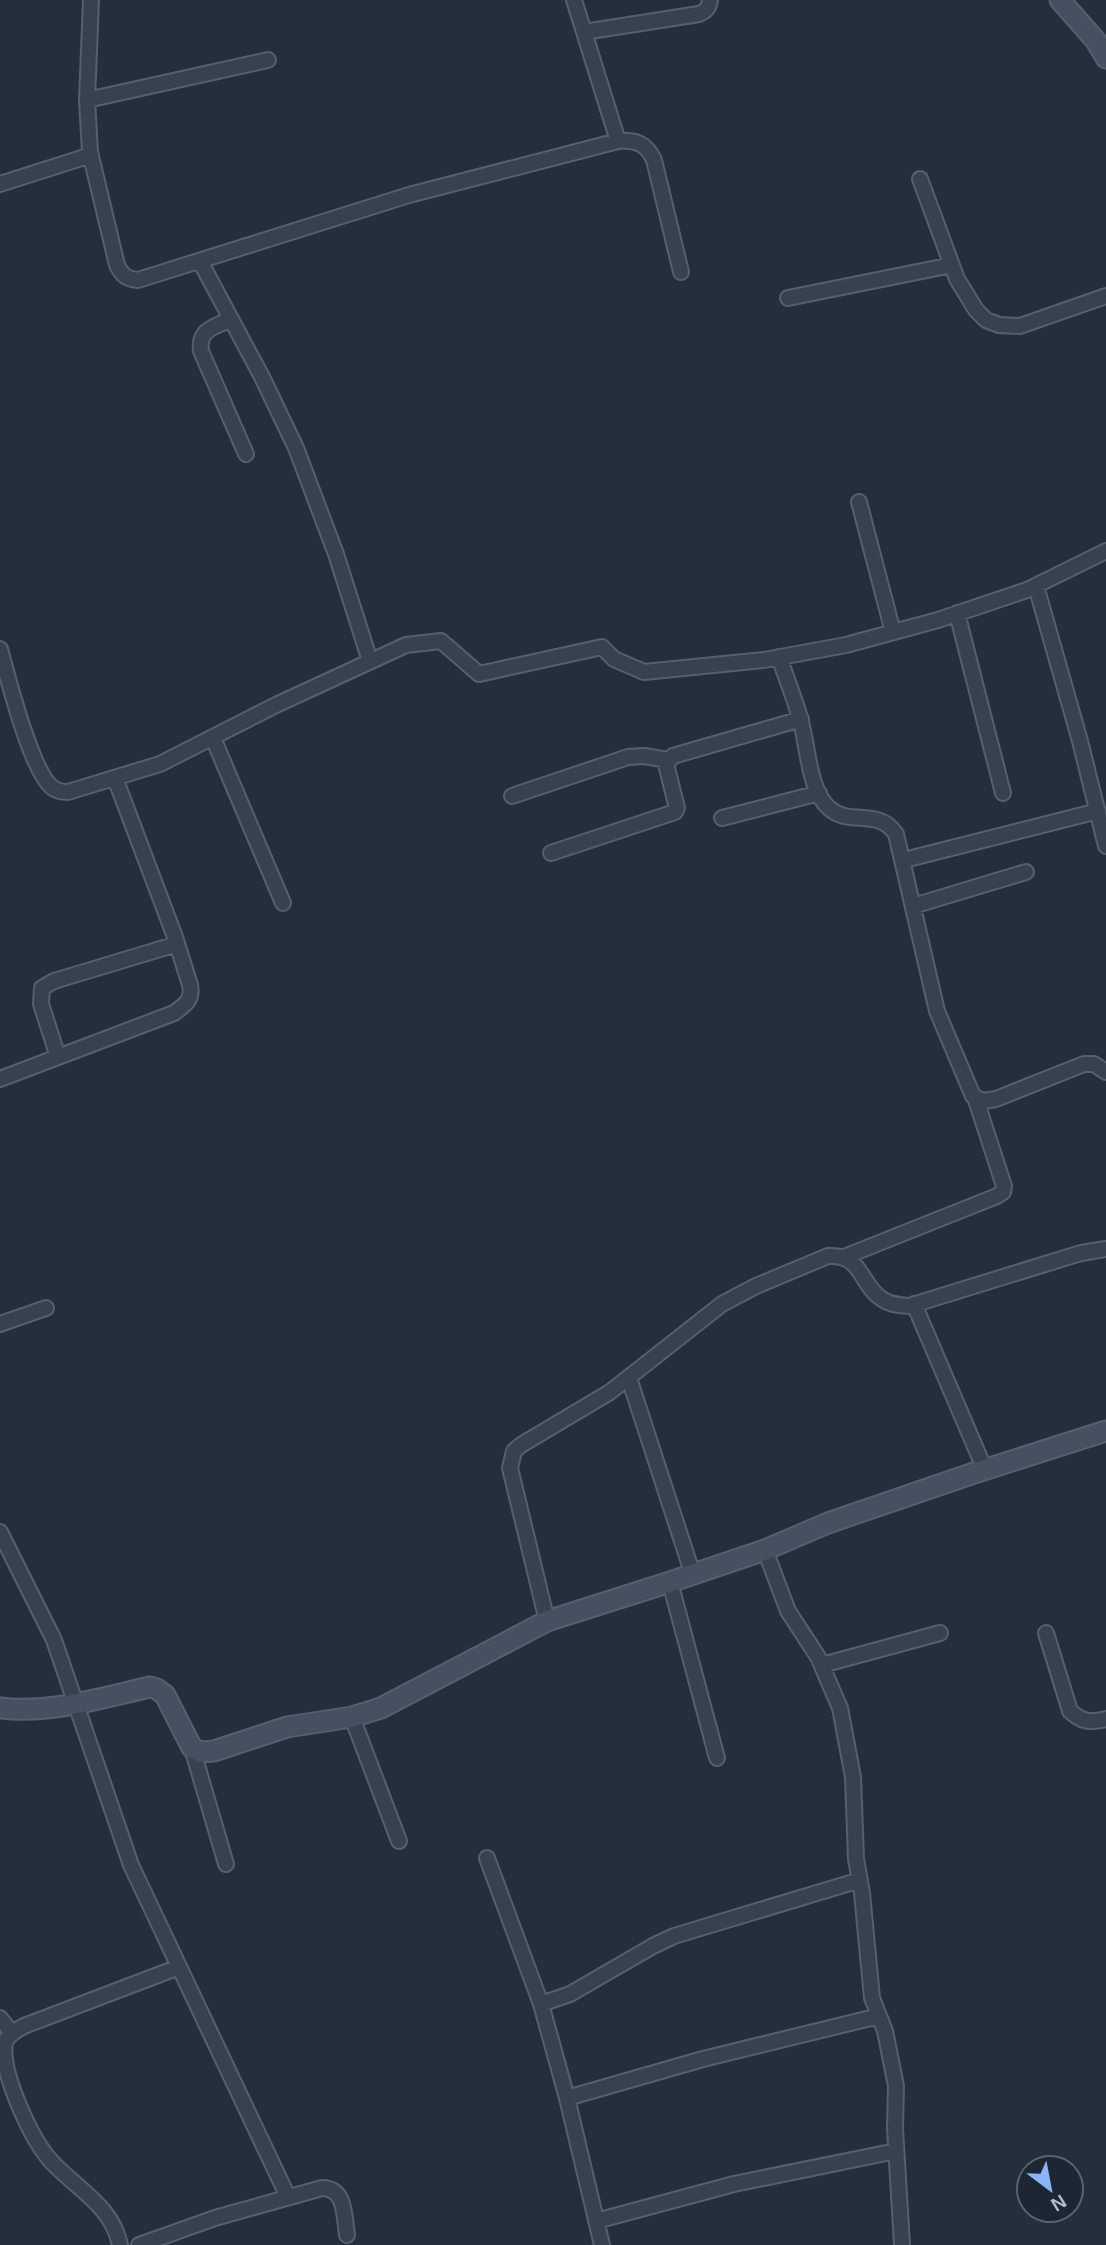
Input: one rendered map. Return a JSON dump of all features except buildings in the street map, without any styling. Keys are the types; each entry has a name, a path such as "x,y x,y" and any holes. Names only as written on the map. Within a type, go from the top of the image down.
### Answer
{"street":[{"path":"91,0 87,100 91,155 117,265 125,277 138,280 409,195 618,141 634,140 650,150 654,160 681,272"},
{"path":"574,0 618,141"},
{"path":"584,32 699,14 705,12 710,0"},
{"path":"1060,0 1105,55"},
{"path":"87,100 268,60"},
{"path":"0,184 91,155"},
{"path":"919,179 957,279 976,310 986,320 999,325 1020,326 1106,296"},
{"path":"200,261 262,377 296,448 336,554 370,661"},
{"path":"788,298 952,265"},
{"path":"231,319 203,333 201,351 246,454"},
{"path":"859,502 894,632"},
{"path":"0,652 21,724 44,779 54,790 68,792 160,764 406,645 441,641 479,674 602,648 614,659 644,672 779,657 846,645 957,613 1036,586 1106,551"},
{"path":"1036,586 1080,741 1106,846"},
{"path":"957,613 1003,793"},
{"path":"547,1621 510,1468 514,1451 629,1378 722,1304 756,1286 828,1256 844,1257 1003,1192 1004,1186 975,1097 937,1011 896,834 890,824 882,820 841,816 831,811 823,802 801,719 779,657"},
{"path":"551,853 675,812 677,808 666,764 673,756 801,719"},
{"path":"213,738 283,903"},
{"path":"512,796 628,757 644,756 668,760"},
{"path":"0,1079 174,1013 189,1000 192,993 177,944 115,778"},
{"path":"722,818 819,793"},
{"path":"904,860 1098,811"},
{"path":"913,906 1026,872"},
{"path":"58,1057 41,1004 42,988 54,981 177,944"},
{"path":"975,1097 983,1101 996,1099 1084,1064 1105,1069"},
{"path":"844,1257 856,1266 881,1299 892,1304 914,1304 1081,1253 1106,1249"},
{"path":"914,1304 985,1470"},
{"path":"0,1324 46,1308"},
{"path":"629,1378 693,1575"},
{"path":"192,1748 201,1752 214,1751 287,1727 352,1717 381,1708 547,1621 693,1575 765,1550 828,1523 1106,1431"},
{"path":"0,1532 54,1640 131,1865 288,2197"},
{"path":"765,1550 788,1611 822,1665 839,1708 853,1777 856,1858 872,1998 885,2031 895,2086 902,2245"},
{"path":"670,1582 717,1758"},
{"path":"822,1665 940,1633"},
{"path":"1046,1633 1070,1711 1086,1722 1106,1719"},
{"path":"0,1708 24,1711 75,1704 150,1688 158,1689 165,1695 192,1748 226,1864"},
{"path":"352,1717 399,1841"},
{"path":"487,1858 541,2004 567,2098 602,2245"},
{"path":"541,2004 570,1994 674,1936 860,1880"},
{"path":"120,2245 118,2234 102,2208 51,2160 33,2137 9,2082 4,2064 5,2042 12,2033 24,2026 178,1967"},
{"path":"567,2098 703,2059 878,2016"},
{"path":"0,2018 12,2033"},
{"path":"596,2221 734,2184 896,2151"},
{"path":"138,2245 215,2217 322,2188 336,2191 340,2196 347,2235"}]}
